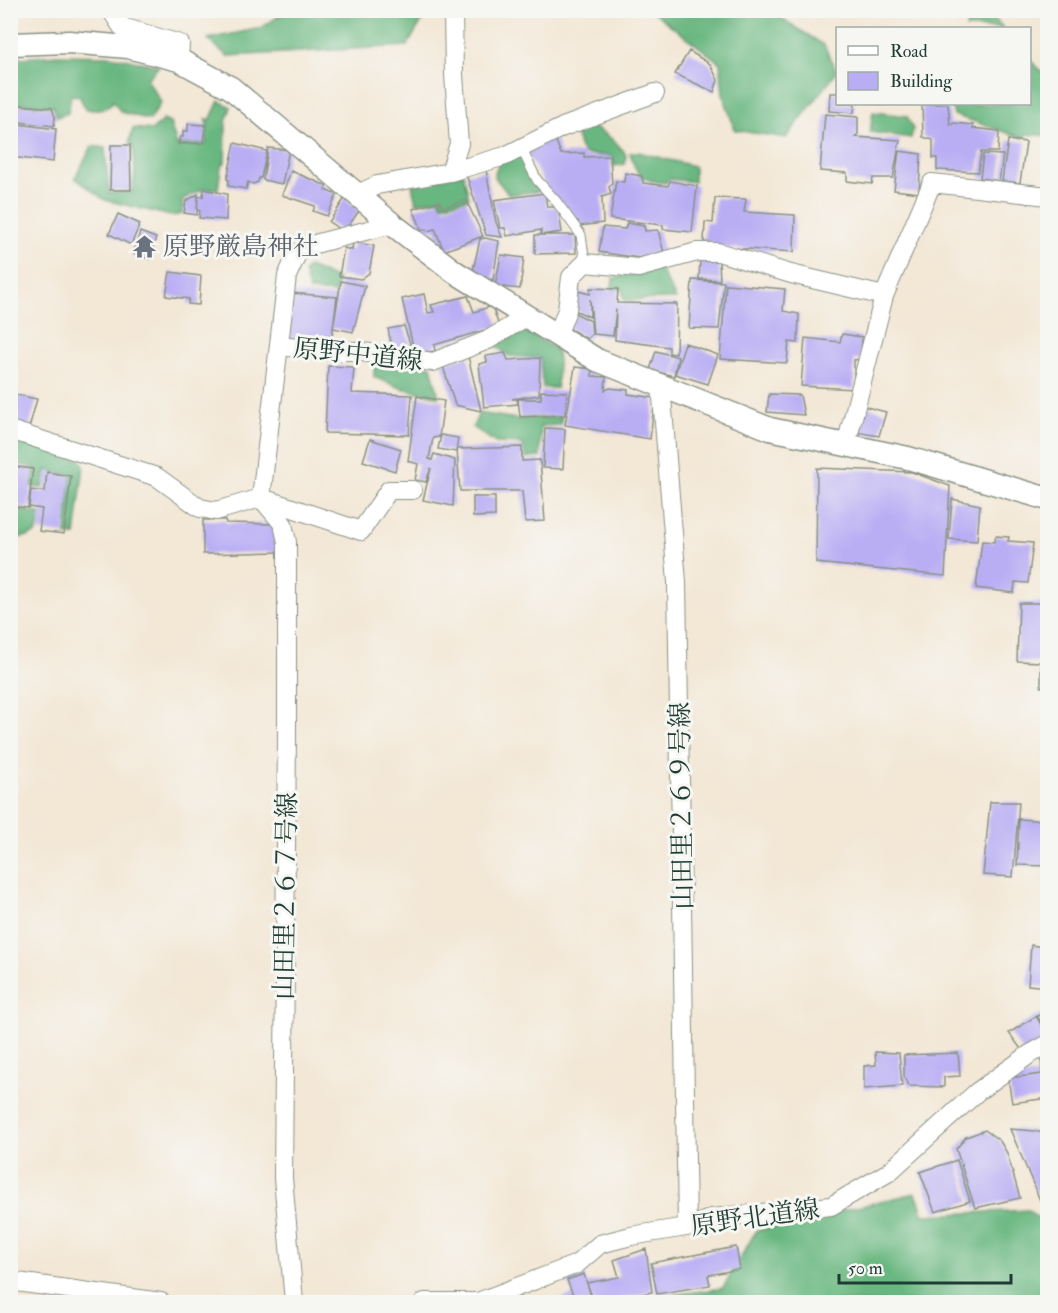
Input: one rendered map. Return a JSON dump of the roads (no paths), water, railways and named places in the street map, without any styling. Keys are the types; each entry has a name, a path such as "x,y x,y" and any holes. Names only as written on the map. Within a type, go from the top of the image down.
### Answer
{"street":[{"path":"111,10 122,27 180,44 179,60"},
{"path":"450,172 459,144 454,75 453,10"},
{"path":"10,44 69,42 128,46 179,60 231,88 392,224 455,272 597,360 770,429 908,458 1047,499"},
{"path":"358,194 377,185 450,172 505,156 563,128 655,93"},
{"path":"846,445 884,296 932,183 1047,196"},
{"path":"279,346 287,276 297,254 307,246 392,224"},
{"path":"557,336 567,310 571,277 585,262 638,268 697,252 718,252 791,274 884,296"},
{"name":"原野中道線","path":"261,498 279,346 355,351 433,362 488,340 526,317"},
{"name":"山田里２６９号線","path":"661,385 678,582 687,1227"},
{"path":"10,430 157,477 200,508 216,511 261,498 361,531 389,490 413,490"},
{"name":"山田里２６７号線","path":"261,498 283,524 286,542 287,735 283,1178 294,1302"},
{"name":"原野北道線","path":"424,1302 478,1302 577,1264 600,1244 631,1236 687,1227 712,1218 831,1206 889,1172 977,1092 1047,1044"},
{"path":"10,1281 161,1302"}],"lane":[{"path":"520,148 537,180 581,235 585,262"}],"place":[{"name":"原野厳島神社","path":"145,246"}]}
